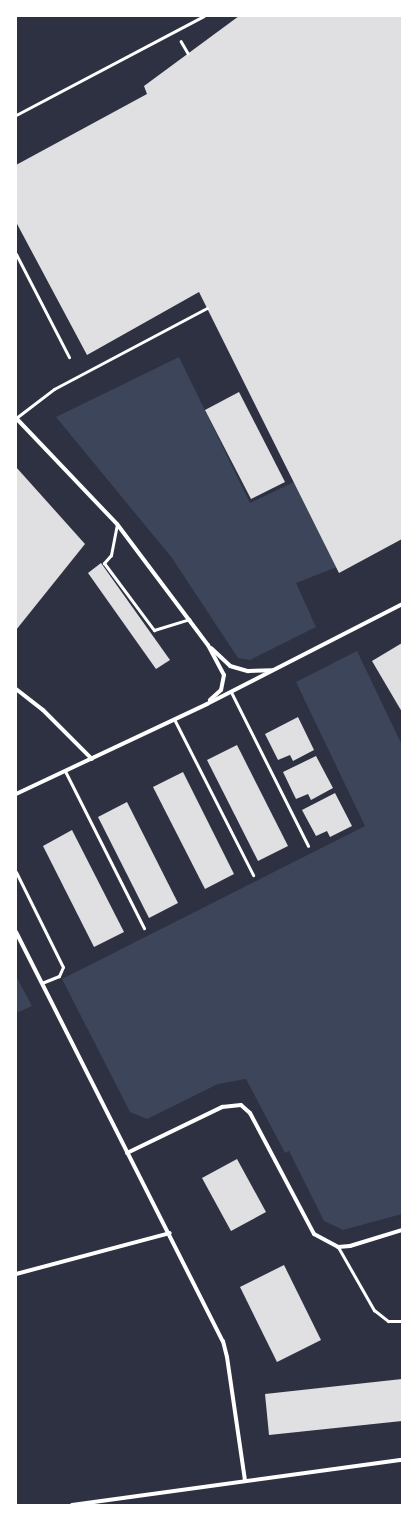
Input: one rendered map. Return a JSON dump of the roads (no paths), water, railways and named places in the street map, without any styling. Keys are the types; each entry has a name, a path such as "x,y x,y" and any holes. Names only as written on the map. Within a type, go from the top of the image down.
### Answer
{"street":[{"path":"16,418 117,524 190,619 208,645 224,675 221,690 207,704"},
{"path":"16,794 207,704 402,604"},
{"path":"208,645 230,666 248,671 274,670"},
{"path":"16,689 43,710 92,759"},
{"path":"16,932 217,1328 228,1357 245,1481"},
{"path":"127,1153 222,1107 241,1105 250,1113 314,1234 338,1247 350,1246 402,1230"},
{"path":"16,1274 170,1233"},
{"path":"72,1505 402,1460"}],"lane":[{"path":"16,115 204,16"},
{"path":"16,254 69,357"},
{"path":"16,418 54,389 207,308"},
{"path":"117,524 111,555 104,563 154,630 190,619"},
{"path":"231,692 308,846"},
{"path":"174,720 253,875"},
{"path":"65,771 144,928"},
{"path":"16,872 63,967 59,976 42,983"},
{"path":"338,1247 374,1310 388,1321 402,1321"}]}
